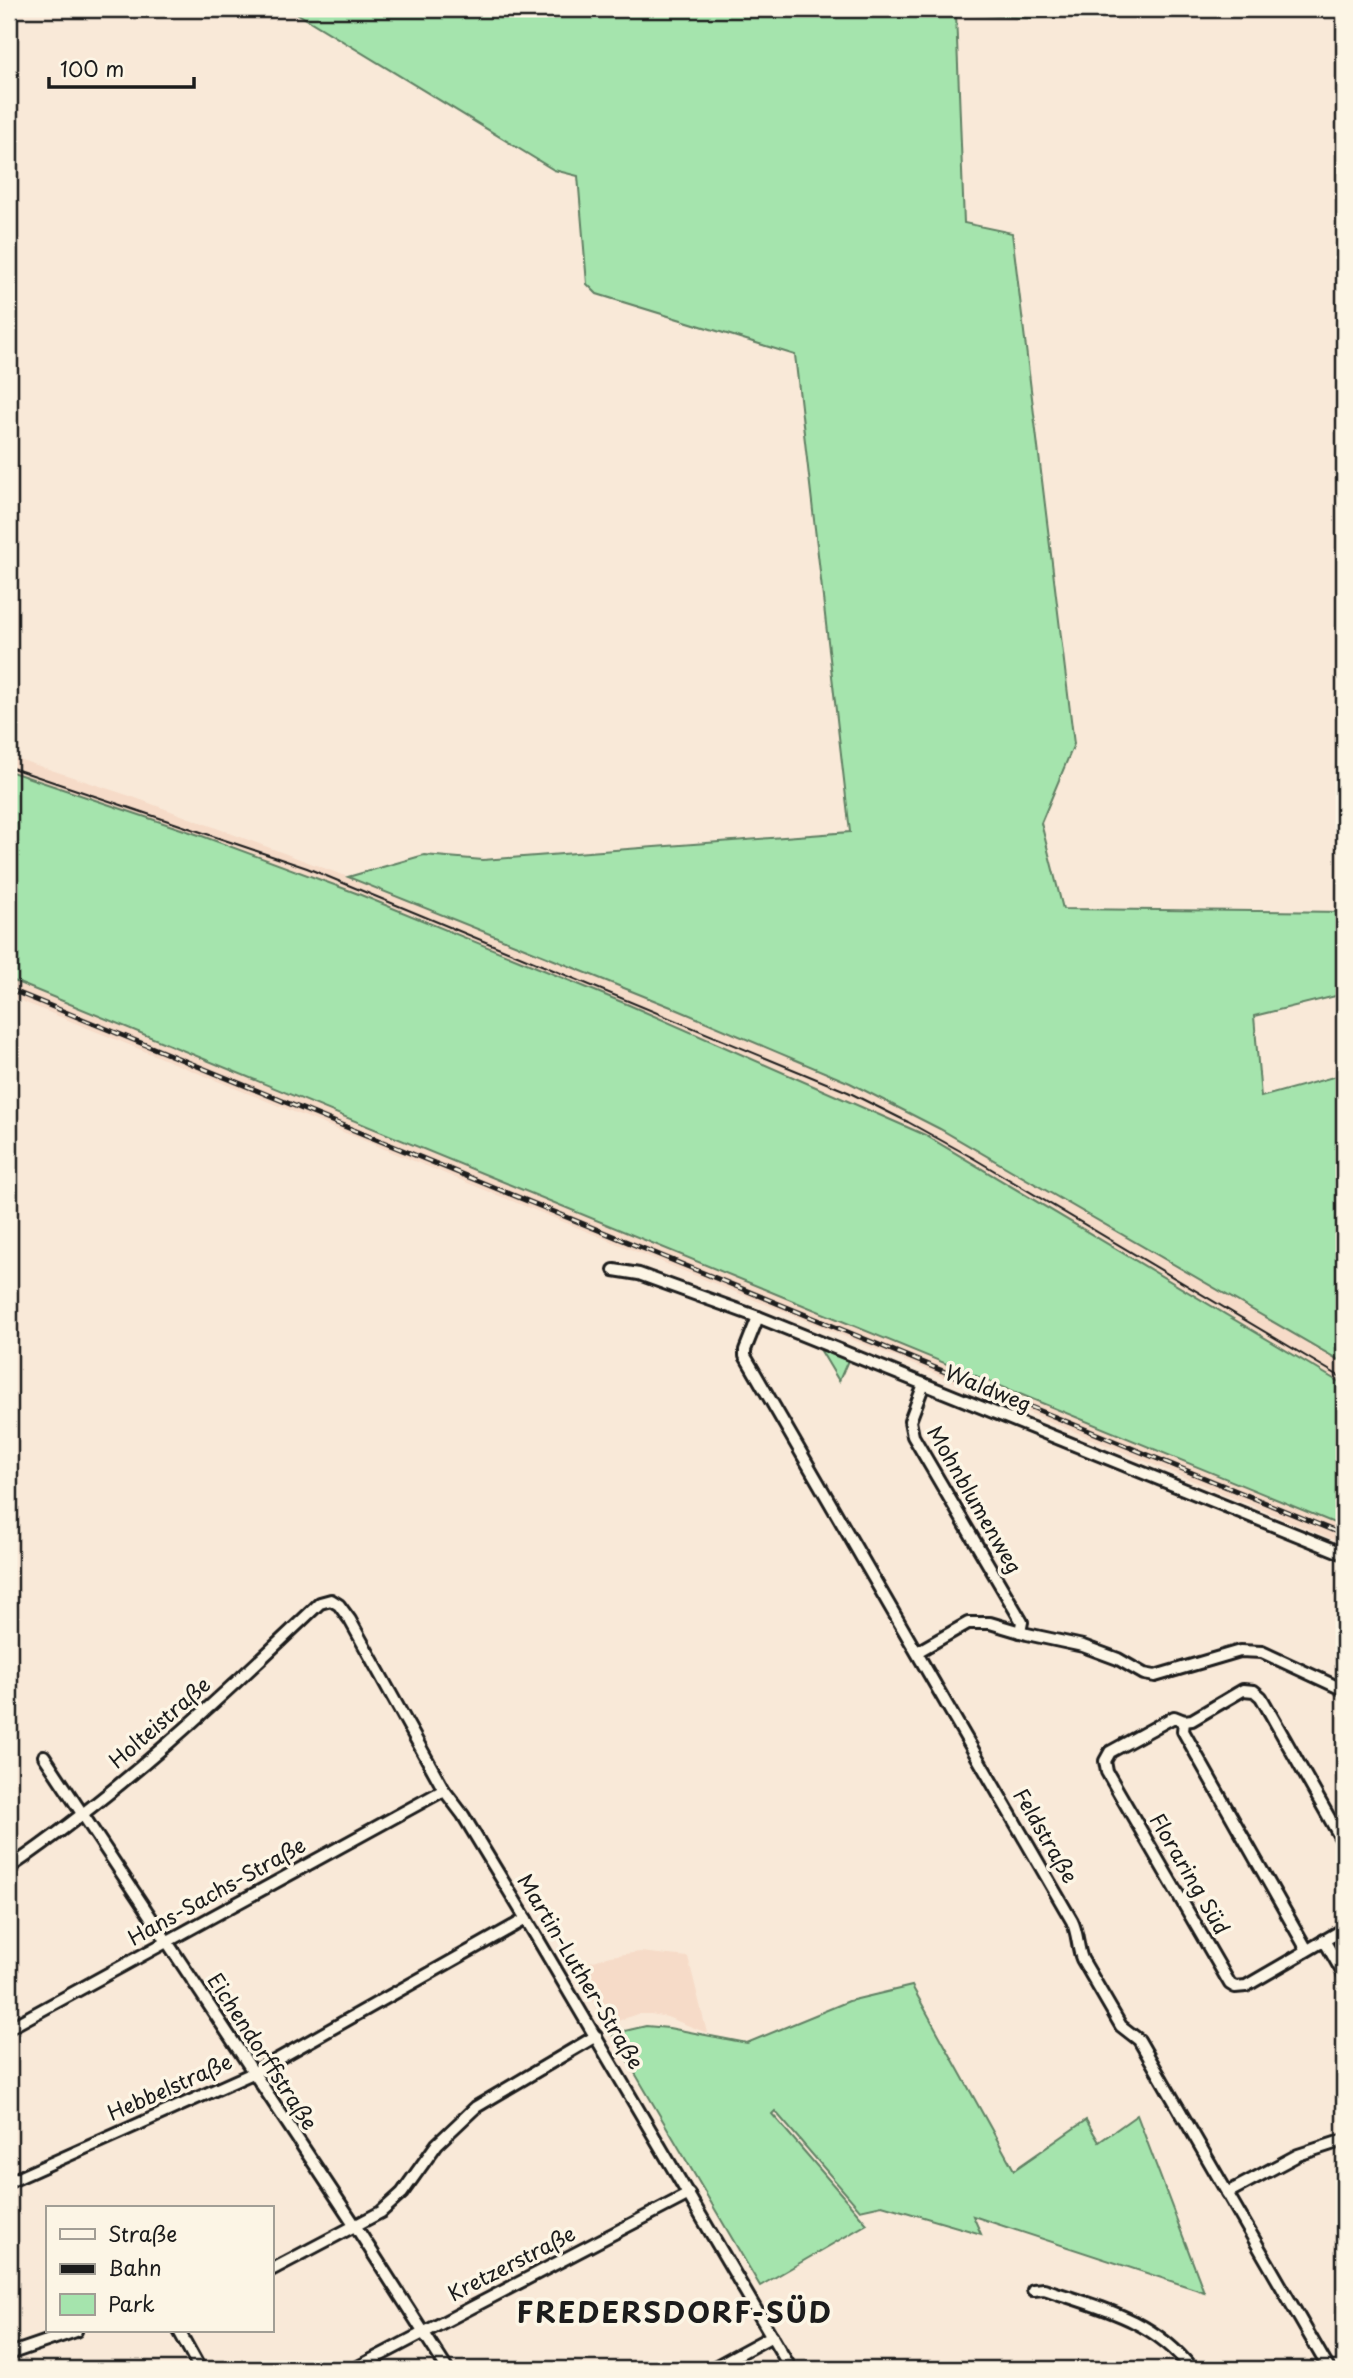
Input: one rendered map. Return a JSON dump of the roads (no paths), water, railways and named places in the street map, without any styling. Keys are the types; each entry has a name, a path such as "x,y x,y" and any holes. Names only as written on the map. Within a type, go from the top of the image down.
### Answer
{"street":[{"name":"Waldweg","path":"614,1270 639,1274 758,1317 1344,1554"},
{"name":"Feldstraße","path":"758,1317 745,1356 1072,1921 1077,1931 1082,1959 1121,2026 1139,2040 1329,2369"},
{"name":"Mohnblumenweg","path":"924,1384 910,1421 913,1436 1022,1622 1020,1632"},
{"name":"Martin-Luther-Straße","path":"331,1600 339,1605 350,1620 444,1790 463,1815 526,1919 791,2369"},
{"name":"Holteistraße","path":"9,1868 82,1815 228,1690 320,1603 331,1600"},
{"path":"917,1652 968,1623 990,1623 1083,1646 1152,1676 1240,1651 1262,1652 1344,1690"},
{"path":"1307,1950 1183,1731 1179,1719 1192,1720 1243,1690 1254,1691 1261,1697 1344,1844"},
{"name":"Floraring Süd","path":"1179,1719 1110,1752 1105,1761 1107,1772 1230,1984 1235,1987 1246,1986 1344,1929"},
{"name":"Eichendorffstraße","path":"44,1756 447,2369"},
{"name":"Hans-Sachs-Straße","path":"9,2028 444,1790"},
{"name":"Hebbelstraße","path":"9,2182 253,2073 526,1919"},
{"path":"1324,1940 1344,1975"},
{"path":"273,2269 356,2227 393,2203 437,2144 476,2108 596,2036"},
{"path":"1227,2193 1298,2155 1344,2140"},
{"name":"Kretzerstraße","path":"354,2369 689,2194"},
{"path":"1034,2290 1044,2289 1132,2319 1173,2348 1192,2369"},
{"path":"9,2354 73,2332"},
{"path":"181,2332 200,2369"},
{"path":"711,2369 772,2336"}],"waterway":[{"path":"967,9 1124,14 1183,9"}],"tram line":[{"path":"9,767 307,868 848,1092 973,1158 1344,1379"}],"railway":[{"path":"9,989 1344,1535"}],"district":[{"name":"FREDERSDORF-SÜD","path":"675,2313"}]}
